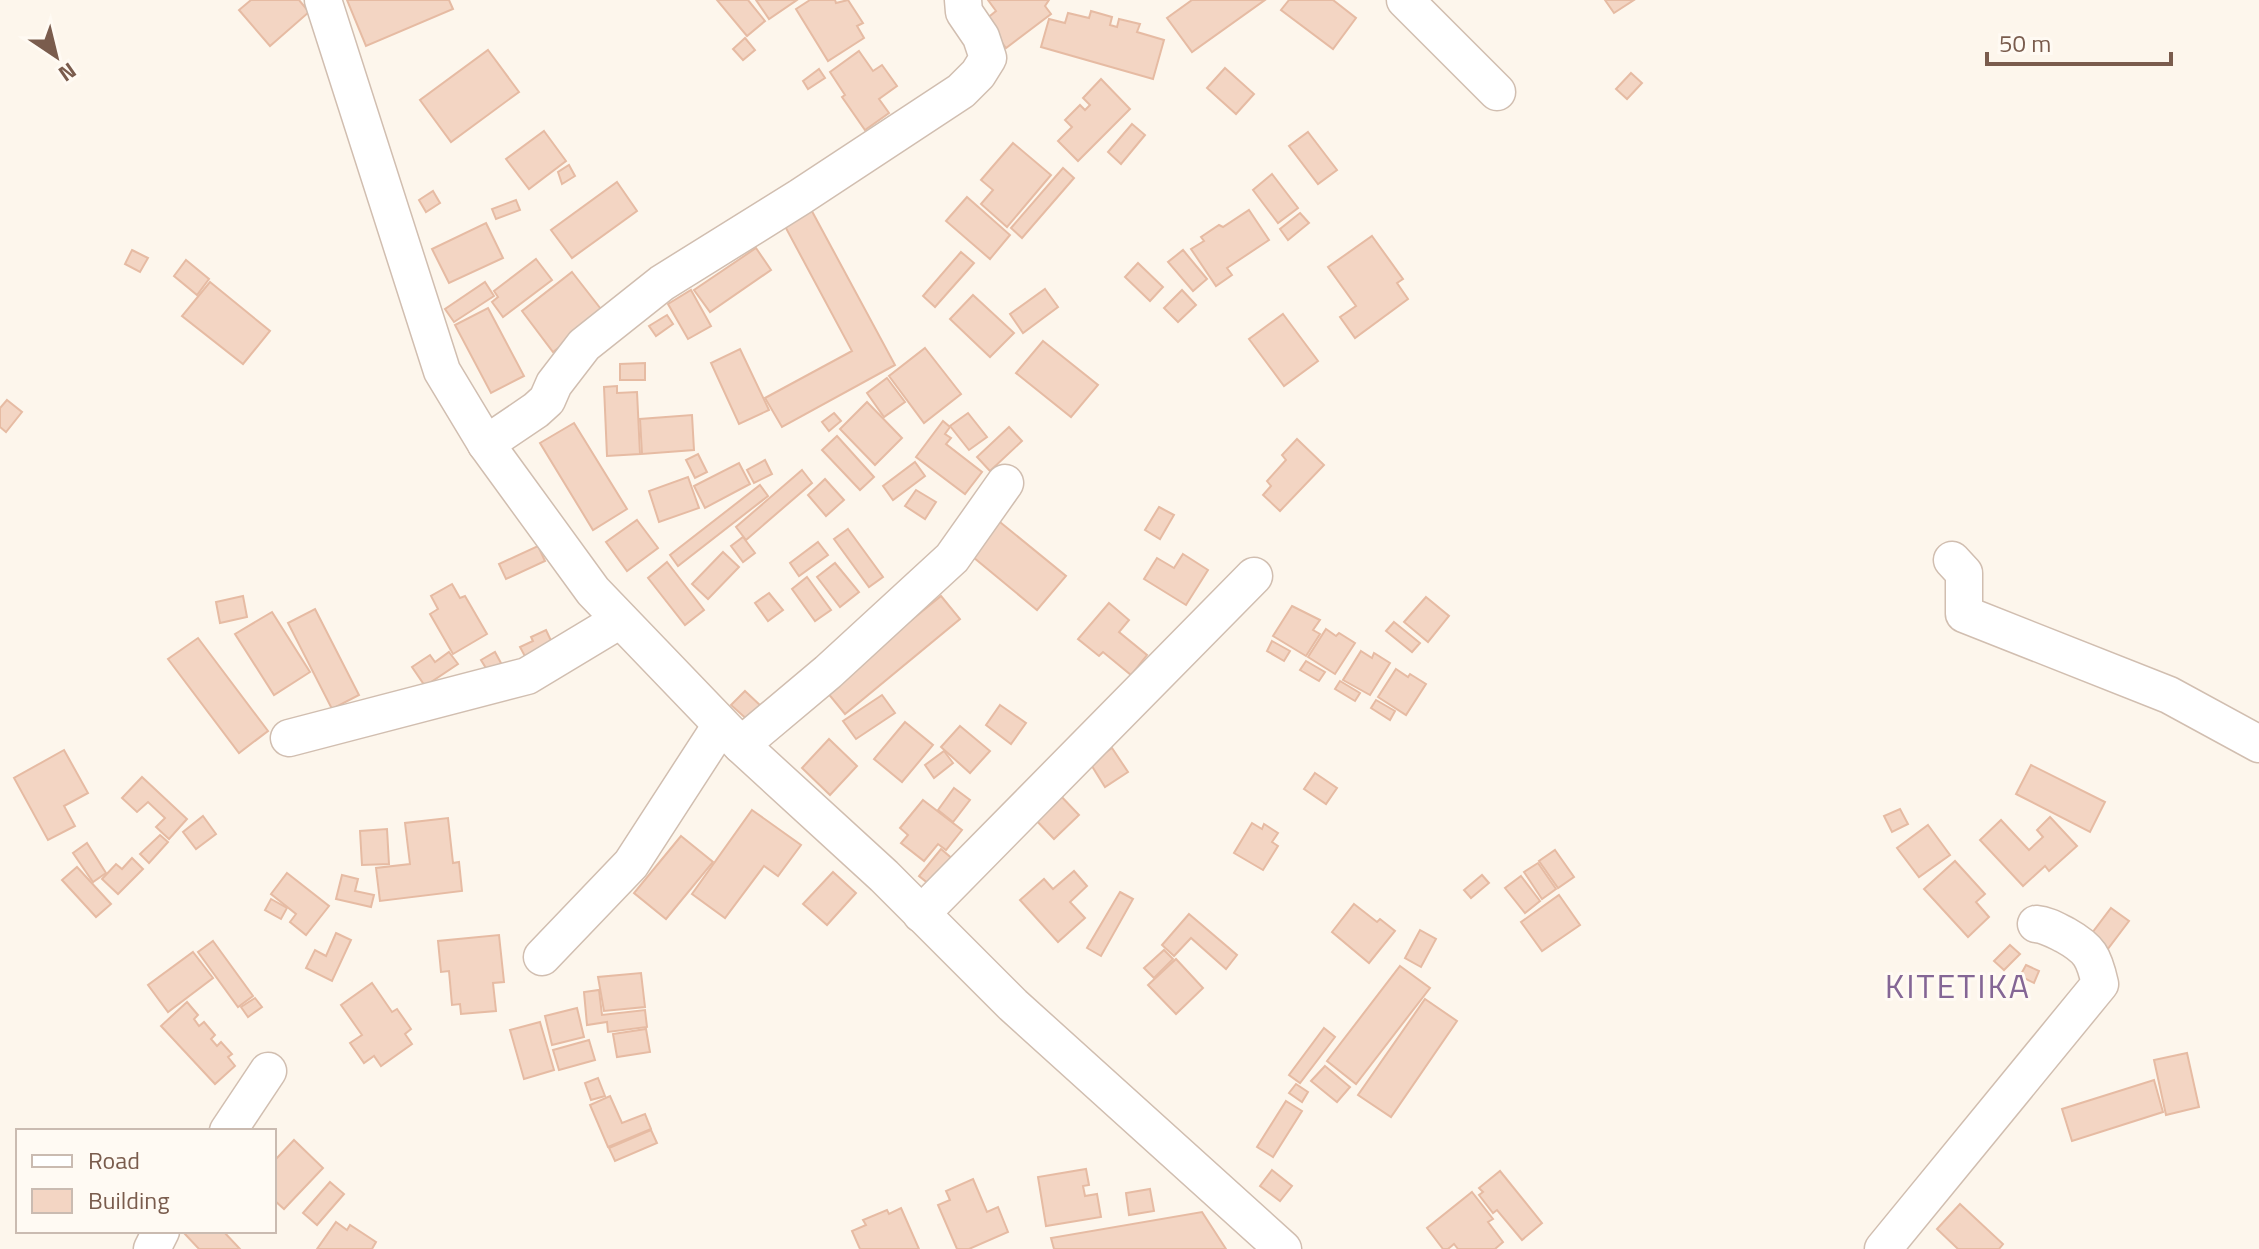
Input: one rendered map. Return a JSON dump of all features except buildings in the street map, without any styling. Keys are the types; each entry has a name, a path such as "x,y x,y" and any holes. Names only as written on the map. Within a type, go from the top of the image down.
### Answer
{"street":[{"path":"323,0 442,371 486,444 593,591 731,735 1013,1005 1283,1249"},
{"path":"486,444 547,400 554,384 584,345 662,283 961,91 988,58 981,37 964,12 963,0"},
{"path":"1405,0 1497,92"},
{"path":"542,957 631,864 731,735 828,672 942,568 1005,483"},
{"path":"1952,560 1964,573 1964,614 2169,695 2259,744"},
{"path":"921,914 1254,576"},
{"path":"289,738 527,676 620,620"},
{"path":"1883,1249 2100,984 2095,962 2084,946 2047,925 2036,924"},
{"path":"229,1129 268,1071"}],"district":[{"name":"KITETIKA","path":"1958,986"}]}
